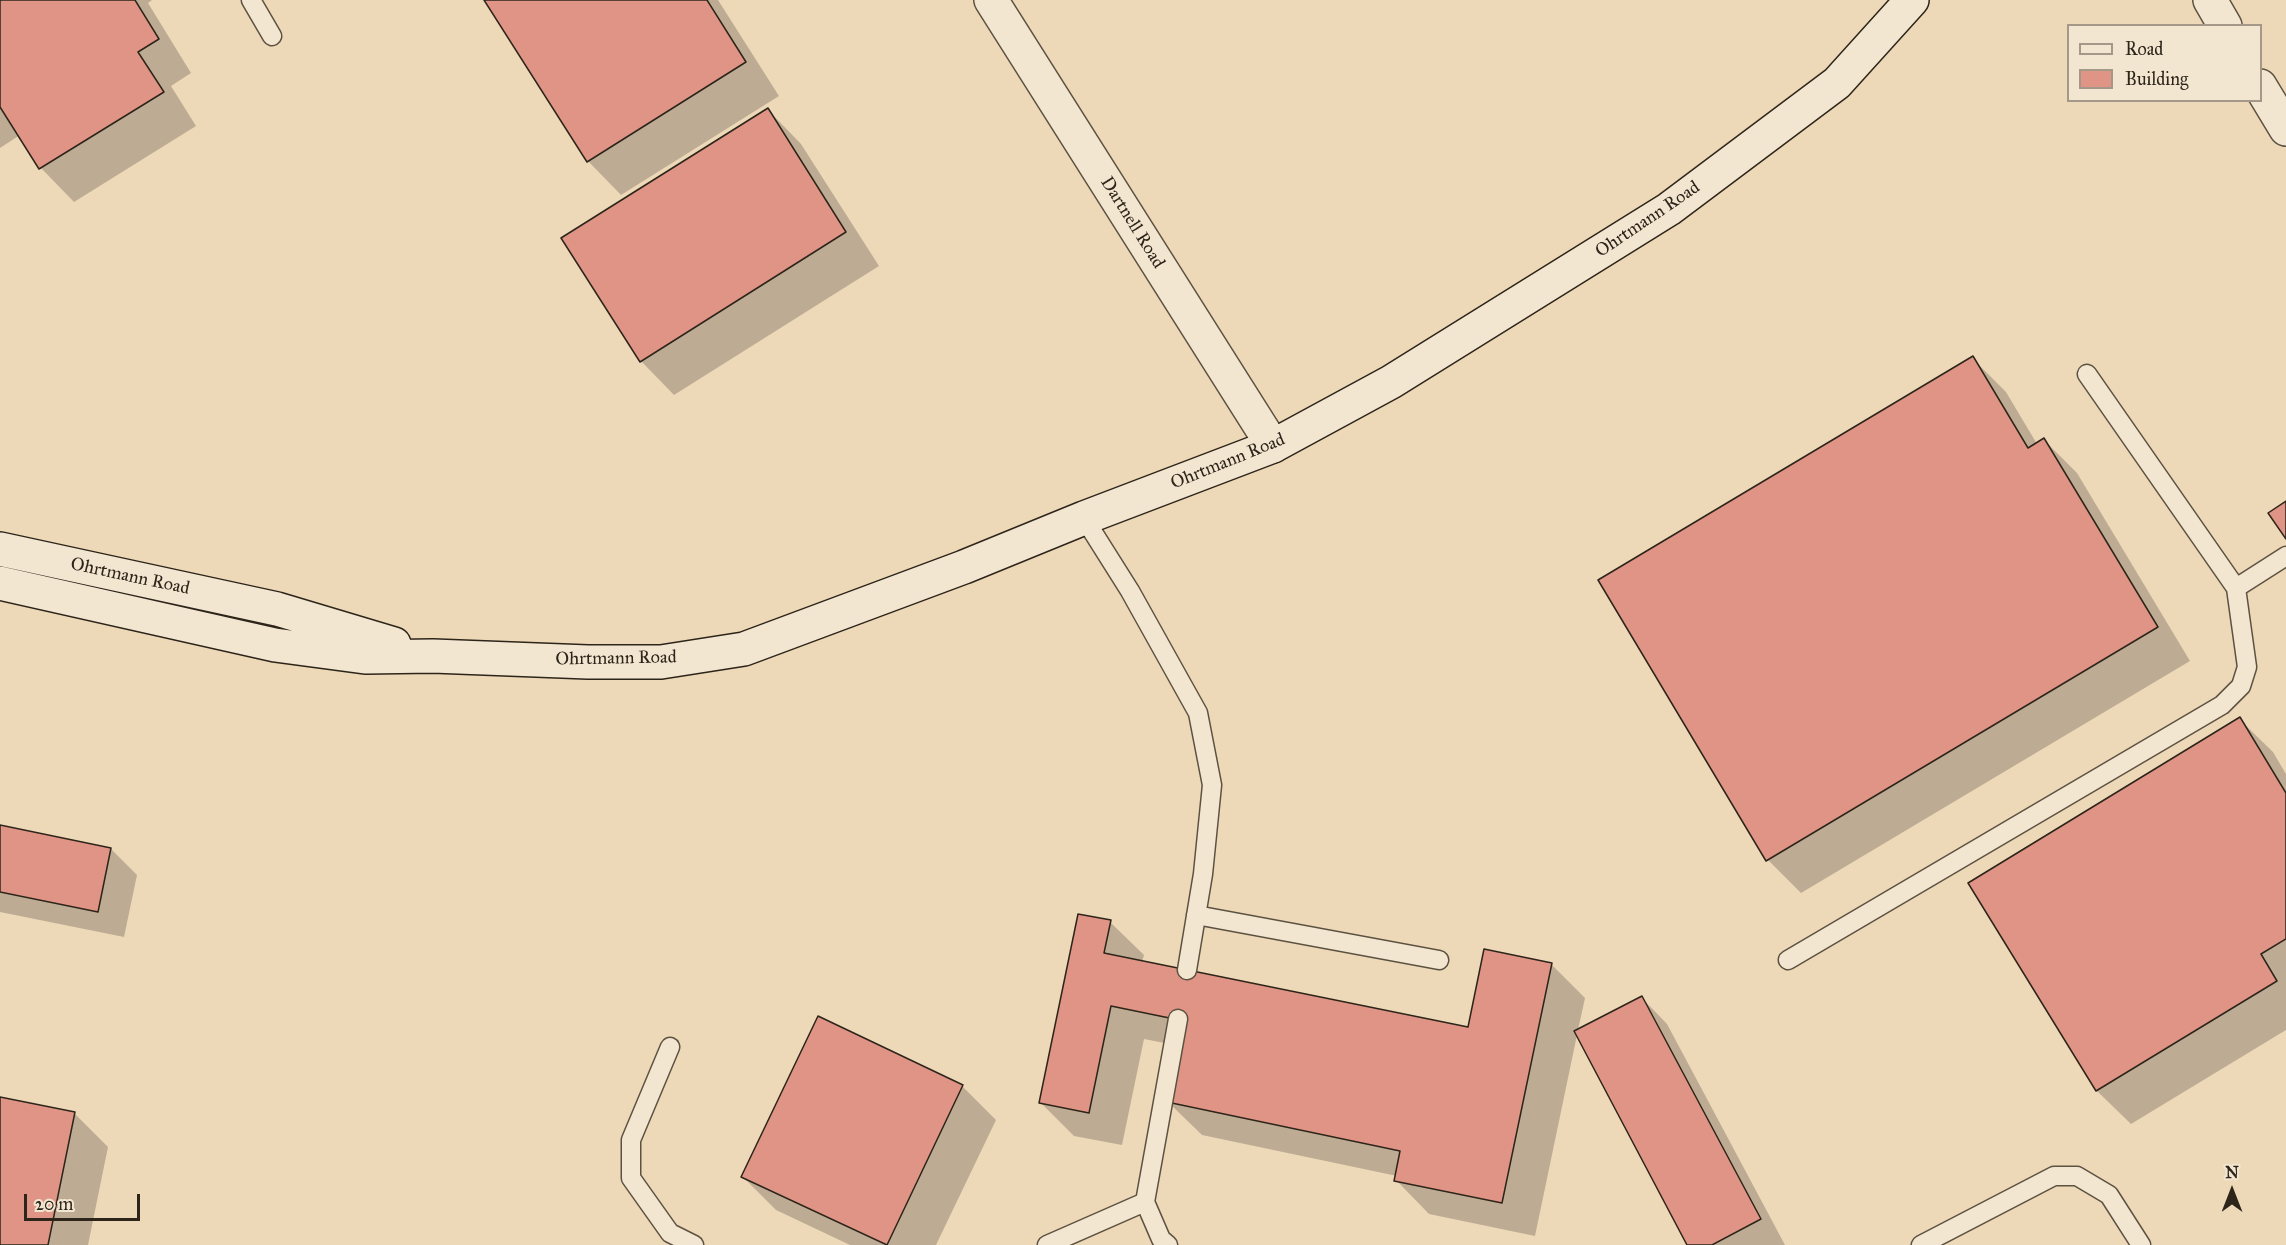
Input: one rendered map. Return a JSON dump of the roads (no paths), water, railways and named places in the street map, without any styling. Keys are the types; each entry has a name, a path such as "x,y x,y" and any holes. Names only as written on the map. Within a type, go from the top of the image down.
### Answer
{"main road":[{"name":"Dartnell Road","path":"991,0 1273,446"},
{"name":"Ohrtmann Road","path":"8,585 275,645 365,657 433,656 588,662 662,662 744,649 964,567 1084,518 1273,446 1391,382 1669,209 1837,83 1912,0"},
{"path":"2210,0 2224,24"},
{"path":"2262,89 2286,129"},
{"name":"Ohrtmann Road","path":"0,549 277,609 433,656"},
{"path":"0,558 8,585"}],"lane":[{"path":"251,0 272,36"},
{"path":"1788,960 2222,705 2241,686 2247,667 2236,588 2087,375"},
{"path":"1084,518 1130,591 1198,713 1212,785 1203,874 1187,970"},
{"path":"2236,588 2286,556"},
{"path":"1197,915 1439,960"},
{"path":"1168,1245 1161,1239 1145,1202 1178,1019"},
{"path":"670,1047 631,1140 631,1178 670,1233 694,1245"},
{"path":"1921,1245 2054,1176 2077,1176 2109,1195 2141,1245"},
{"path":"1047,1245 1145,1202"}]}
